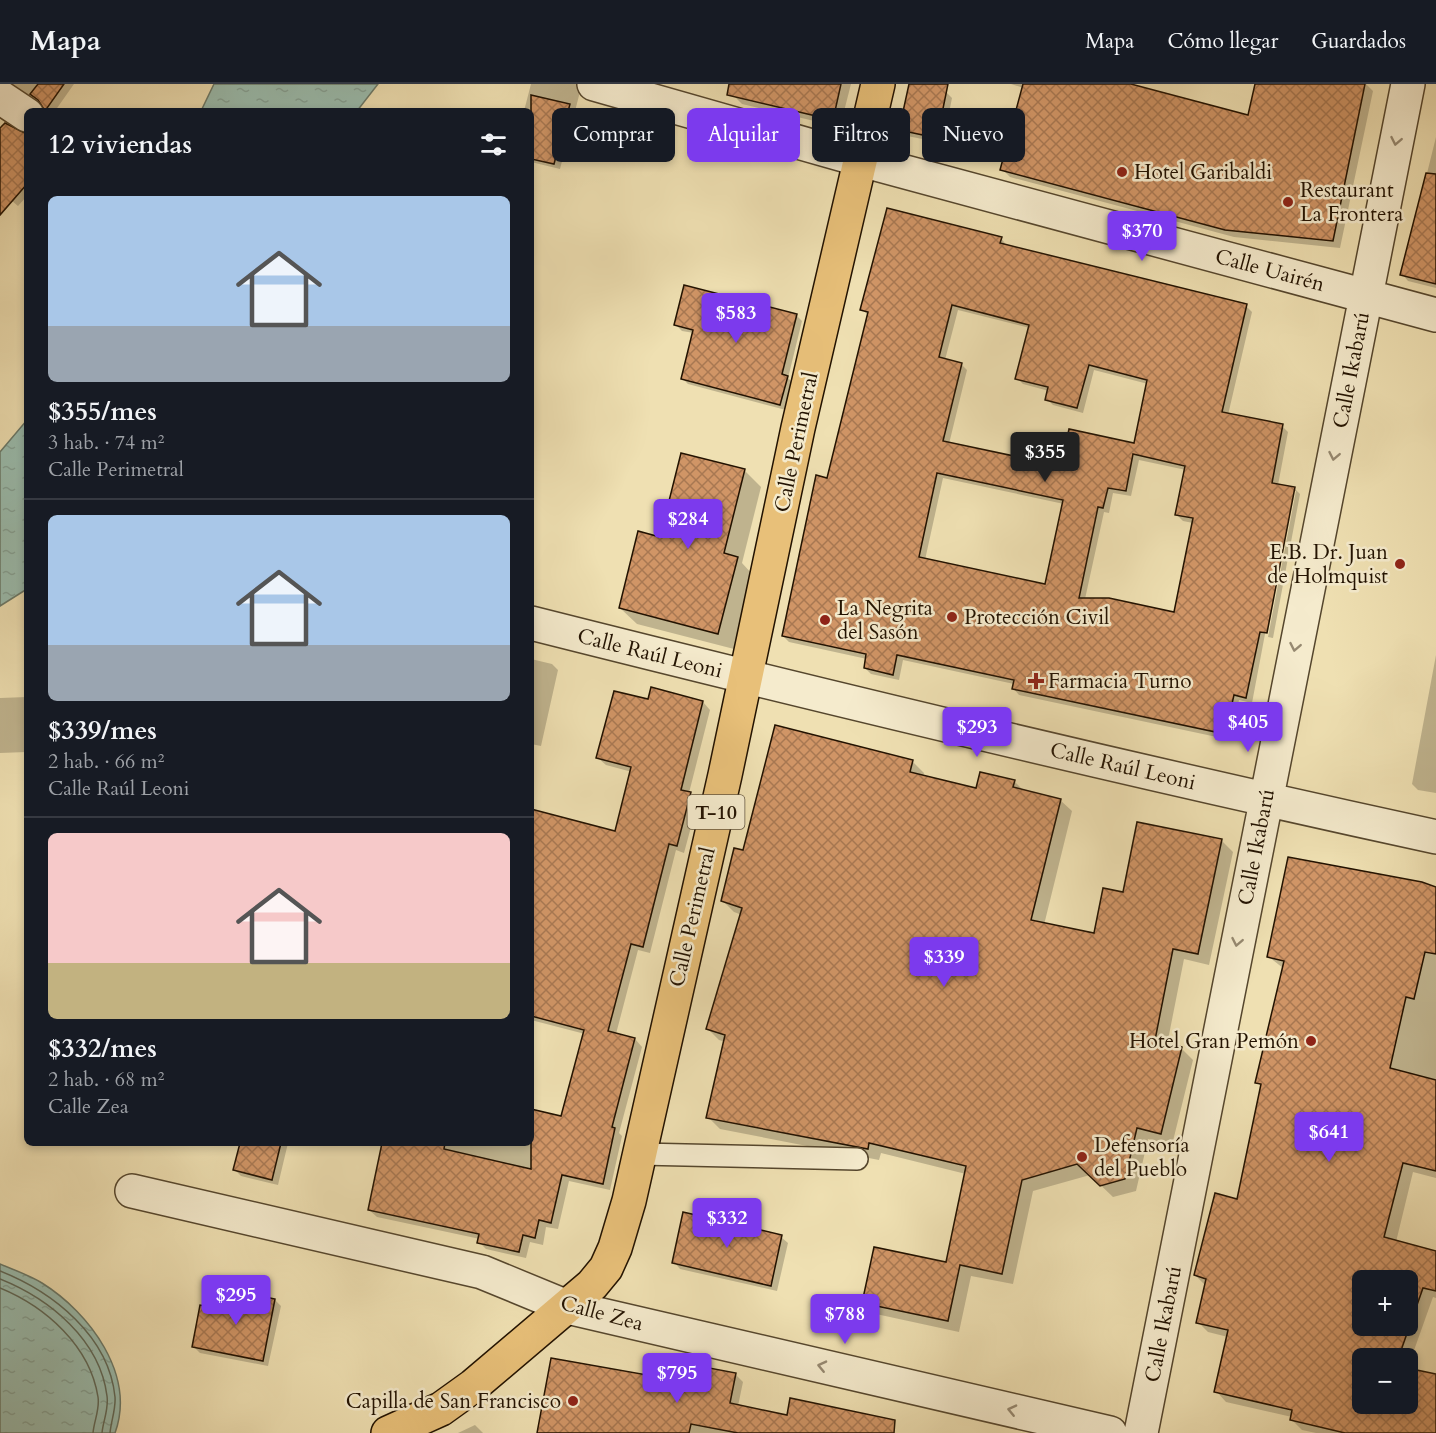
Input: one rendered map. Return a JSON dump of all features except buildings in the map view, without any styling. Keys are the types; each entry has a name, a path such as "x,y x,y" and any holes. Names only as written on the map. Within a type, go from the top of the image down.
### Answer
{"highway":[{"name":"Calle Perimetral","path":"873,108 878,84"},
{"name":"Calle Perimetral","path":"388,1433 441,1408 473,1386 592,1285 606,1268 624,1220 798,428 861,162"}],"street":[{"name":"Calle Uairén","path":"594,84 812,146"},
{"name":"Calle Ikabarú","path":"1141,1433 1408,84"},
{"path":"0,97 24,113"},
{"name":"Calle Uairén","path":"868,162 1436,315"},
{"name":"Calle Raúl Leoni","path":"534,624 745,677 1265,800 1436,837"},
{"name":"Calle Zea","path":"132,1191 473,1269 567,1307 1110,1433"}],"lane":[{"path":"640,1154 857,1159"}],"water":[{"path":"214,84 378,84 359,108 202,108"},
{"path":"24,424 24,591 0,606 0,452"},
{"path":"0,1264 42,1283 77,1311 92,1328 114,1368 119,1389 120,1411 115,1433 0,1433"}],"place":[{"name":"Hotel Garibaldi","path":"1122,172"},
{"name":"Restaurant La Frontera","path":"1288,202"},
{"name":"E.B. Dr. Juan de Holmquist","path":"1400,564"},
{"name":"Protección Civil","path":"952,617"},
{"name":"La Negrita del Sasón","path":"825,620"},
{"name":"Farmacia Turno","path":"1036,681"},
{"name":"Hotel Gran Pemón","path":"1311,1041"},
{"name":"Defensoría del Pueblo","path":"1082,1157"},
{"name":"Capilla de San Francisco","path":"573,1401"}]}
